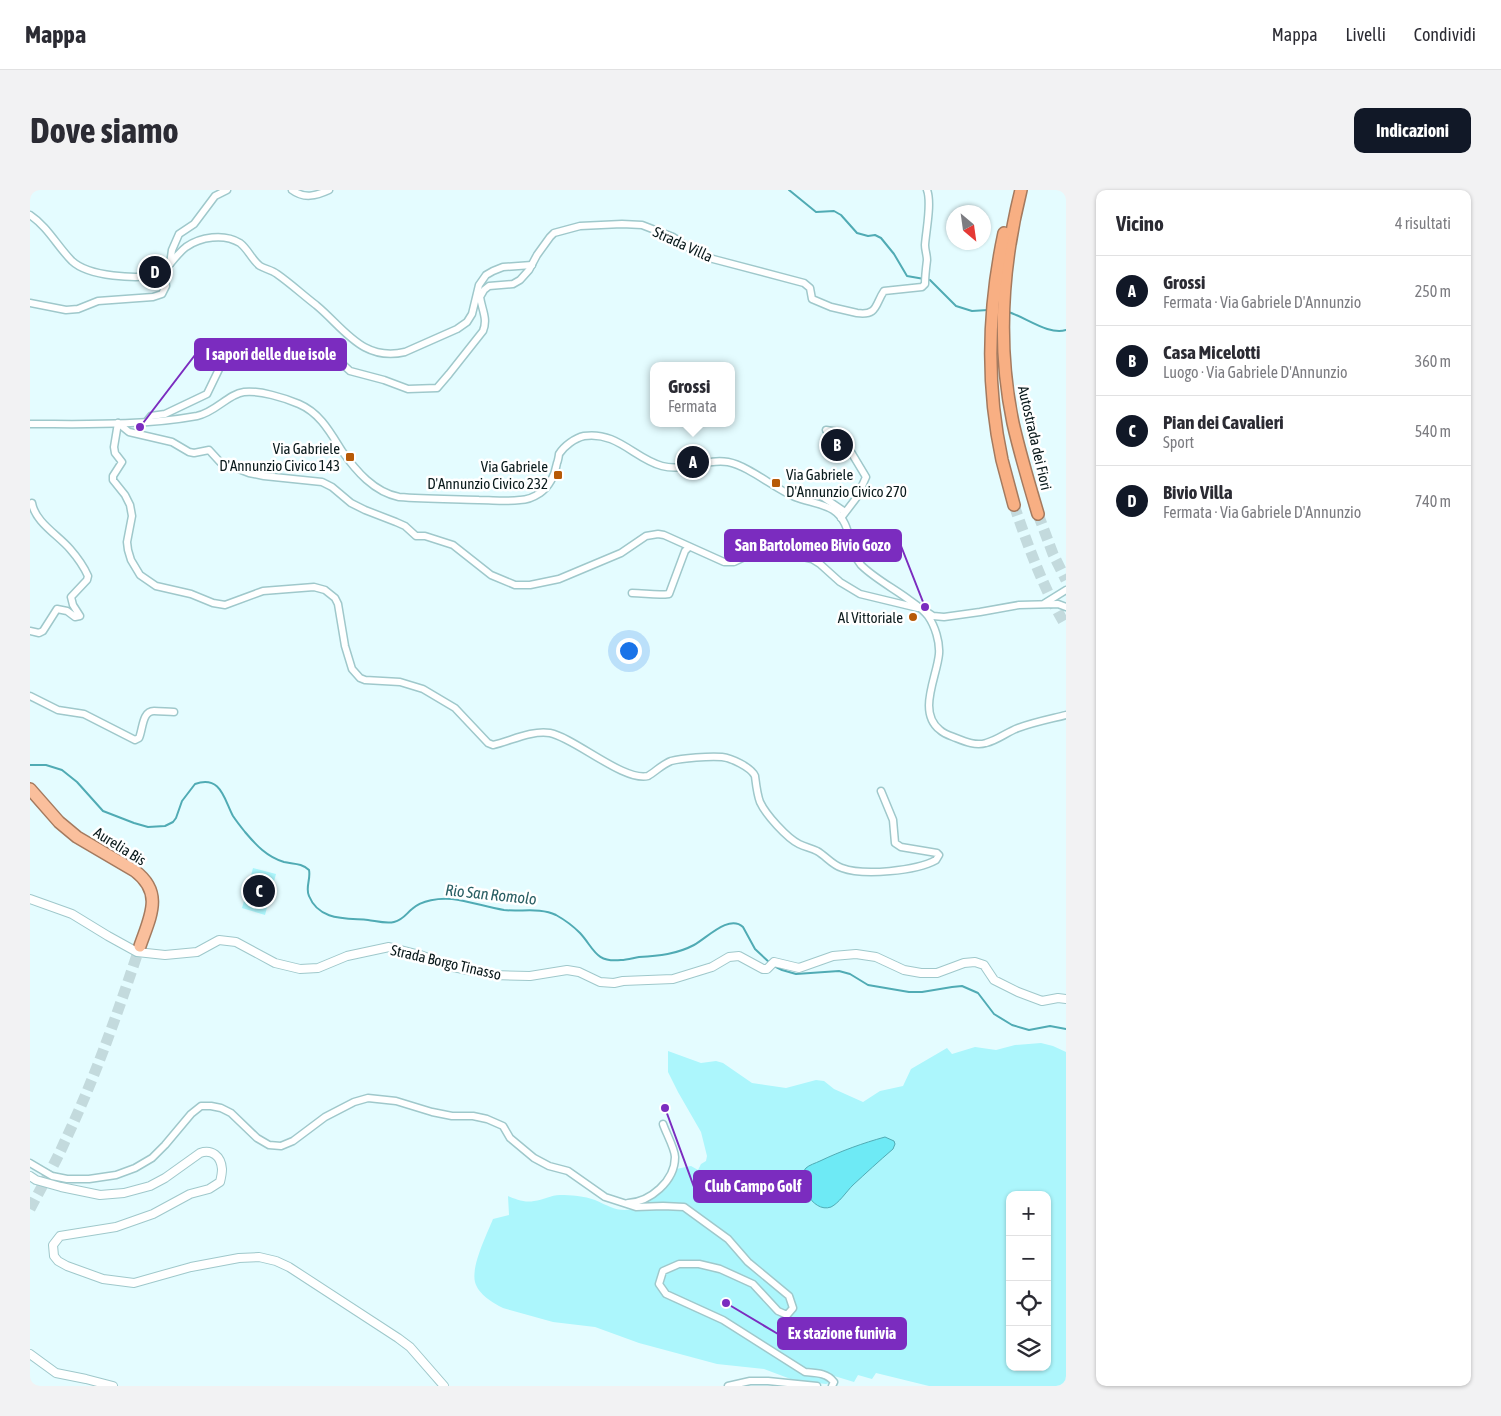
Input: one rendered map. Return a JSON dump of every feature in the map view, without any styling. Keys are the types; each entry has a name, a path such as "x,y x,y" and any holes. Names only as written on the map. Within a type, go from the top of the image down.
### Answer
{"highway":[{"name":"Autostrada dei Fiori","path":"1014,190 1003,238 993,301 991,359 998,438 1014,505"},
{"name":"Autostrada dei Fiori","path":"1021,190 1007,261 1004,295 1004,356 1020,455 1038,514"},
{"name":"Aurelia Bis","path":"30,789 53,815 77,837 135,871 148,885 152,893 152,906 140,946"}],"street":[{"path":"170,264 172,250 179,234 194,224 215,196 227,190"},
{"path":"292,190 301,195 310,196 329,190"},
{"name":"Strada Villa","path":"479,295 489,286 513,284 520,280 526,275 554,233 580,226 631,224 642,225 673,236 695,252 713,259 804,283 810,288 812,299 831,307 857,313 870,313 875,309 884,291 922,287 925,284 927,260 925,245 930,196 927,190"},
{"path":"30,215 42,225 73,262 85,269 118,276 147,277 158,275 163,273 185,248 196,241 213,237 232,240 239,243 262,267 277,274 319,308 354,341 366,348 384,353 397,354 405,352 457,329 467,322 479,295"},
{"path":"147,421 151,416 165,414 207,394 222,363 247,358 270,358 311,351 337,359 350,371 408,389 437,388 482,332 486,324 479,295 479,285 486,275 493,270 513,265 532,265"},
{"path":"30,303 53,308 78,309 98,301 153,297 162,294 166,286 165,279 158,275"},
{"path":"30,424 118,423 204,414 211,412 243,392 259,393 287,400 308,409 321,420 362,475 389,495 422,498 530,499 542,492 548,485 554,475 559,454 567,445 584,436 619,443 653,463 664,467 677,468 706,462 729,462 782,492 843,515"},
{"path":"118,423 129,432 172,442 189,452 209,450 220,462 249,473 322,482 332,487 351,503 405,526 416,536 425,536 453,545 491,575 514,585 530,585 559,579 621,553 646,536 658,534 724,562 734,562 755,552 796,554 812,559 840,582 860,594 922,608 929,617 937,637 939,651 938,666 929,702 929,712 939,730 964,742 981,744 1018,728 1066,715"},
{"path":"118,423 114,447 115,453 122,462 113,476 113,480 125,494 130,504 132,516 127,542 128,550 134,568 140,575 156,586 191,594 213,603 225,605 263,591 321,588 331,594 338,604 345,646 352,668 360,678 400,682 423,689 455,708 488,743 493,745 534,734 550,733 622,770 644,777 670,762 684,759 728,758 753,772 760,802 790,839 815,850 834,865 852,871 878,873 920,866 936,860 939,855 937,852 901,847 895,843 893,820 881,791"},
{"path":"826,430 839,432 866,477 856,497 843,515"},
{"path":"823,497 843,515 854,553 860,563 869,572 933,616 944,617 1019,605 1058,604 1066,607"},
{"path":"30,631 39,633 43,631 57,609 67,611 78,617 80,616 71,597 87,580 88,576 70,549 39,518 33,509 32,503"},
{"path":"632,593 670,594 685,551 689,547"},
{"path":"1044,604 1066,590"},
{"path":"30,696 58,710 84,714 135,740 139,738 148,712 174,712"},
{"name":"Strada Borgo Tinasso","path":"30,899 72,914 137,952 166,955 197,952 219,940 236,942 275,963 300,969 318,968 347,956 389,947 453,966 493,975 530,976 567,970 579,972 600,982 614,983 673,979 712,967 729,957 739,956 763,969 767,969 774,962 799,968 833,956 856,954 876,957 904,970 921,974 937,972 964,963 975,962 984,966 994,980 1018,992 1042,1001 1058,998 1066,999"},
{"path":"30,1163 52,1176 90,1179 116,1175 135,1168 152,1158 191,1114 201,1106 221,1108 231,1113 257,1138 269,1145 281,1146 293,1142 325,1117 354,1102 368,1098 396,1101 452,1116 473,1116 488,1119 502,1126 510,1138 534,1158 549,1166 568,1171 605,1197 636,1207 684,1207 728,1239 748,1262 789,1296 793,1308 787,1315 778,1311 753,1284 700,1264 679,1264 663,1271 659,1284 666,1294 723,1320 806,1372 830,1376 834,1382 832,1386"},
{"path":"624,1203 632,1203 649,1197 662,1186 671,1174 675,1157 663,1124"},
{"path":"30,1176 36,1180 61,1187 100,1195 124,1193 150,1186 165,1178 200,1153 211,1152 219,1159 222,1168 219,1183 209,1189 190,1194 153,1214 116,1227 60,1236 53,1245 56,1258 67,1266 104,1279 134,1282 191,1267 239,1258 259,1257 276,1261 289,1267 398,1338 410,1347 444,1386"},
{"path":"30,1354 56,1373 112,1386"},
{"path":"728,1386 750,1381 768,1381 817,1386"}],"shaded area":[{"path":"253,868 276,874 265,915 242,908"},
{"path":"1041,1043 1066,1052 1066,1386 929,1386 876,1373 872,1379 858,1375 854,1382 831,1375 830,1383 826,1384 796,1381 764,1369 717,1364 639,1343 595,1327 553,1322 503,1308 486,1298 475,1282 475,1268 480,1250 493,1219 509,1215 508,1196 527,1201 557,1195 578,1196 618,1209 635,1209 638,1203 650,1198 676,1169 691,1166 698,1170 701,1164 706,1161 707,1156 701,1132 668,1072 668,1051 701,1063 716,1061 723,1063 752,1083 786,1088 816,1080 824,1081 834,1089 863,1102 880,1091 903,1086 911,1069 947,1048 952,1054 975,1047 996,1050 1015,1045"},
{"path":"885,1137 894,1141 893,1149 853,1185 837,1203 831,1207 824,1208 812,1201 804,1187 803,1173 806,1168 844,1151"}],"waterway":[{"path":"789,190 816,212 834,211 841,215 857,233 868,236 875,235 881,238 894,254 907,276 930,280 956,306 972,311 988,310"},
{"path":"1008,312 1044,328 1059,331 1066,330"},
{"name":"Rio San Romolo","path":"30,765 46,765 62,770 77,782 103,811 148,827 165,826 173,822 182,801 195,784 211,783 220,790 233,816 262,850 278,860 300,865 309,870 309,896 319,910 334,917 391,923 400,920 416,906 431,900 442,899 458,900 504,910 544,911 566,921 580,933 600,957 612,960 661,955 688,948 731,923 743,927 755,949 770,963"},
{"name":"Rio San Romolo","path":"774,966 796,974 839,971 850,974 868,985 909,992 962,986 978,993 994,1014 1012,1025 1029,1030 1050,1026 1066,1029"}],"tunnel":[{"path":"1014,505 1043,582 1066,626"},
{"path":"1038,514 1053,554 1066,580"},
{"path":"30,1209 76,1117 115,1020 140,946"}],"place":[{"name":"Bivio Villa","path":"155,272"},
{"name":"I sapori delle due isole","path":"140,427"},
{"name":"Casa Micelotti","path":"837,445"},
{"name":"Via Gabriele D'Annunzio Civico 143","path":"350,457"},
{"name":"Grossi","path":"693,462"},
{"name":"Via Gabriele D'Annunzio Civico 232","path":"558,475"},
{"name":"Via Gabriele D'Annunzio Civico 270","path":"776,483"},
{"name":"San Bartolomeo Bivio Gozo","path":"925,607"},
{"name":"Al Vittoriale","path":"913,617"},
{"name":"Pian dei Cavalieri","path":"259,891"},
{"name":"Club Campo Golf","path":"665,1108"},
{"name":"Ex stazione funivia","path":"726,1303"}]}
